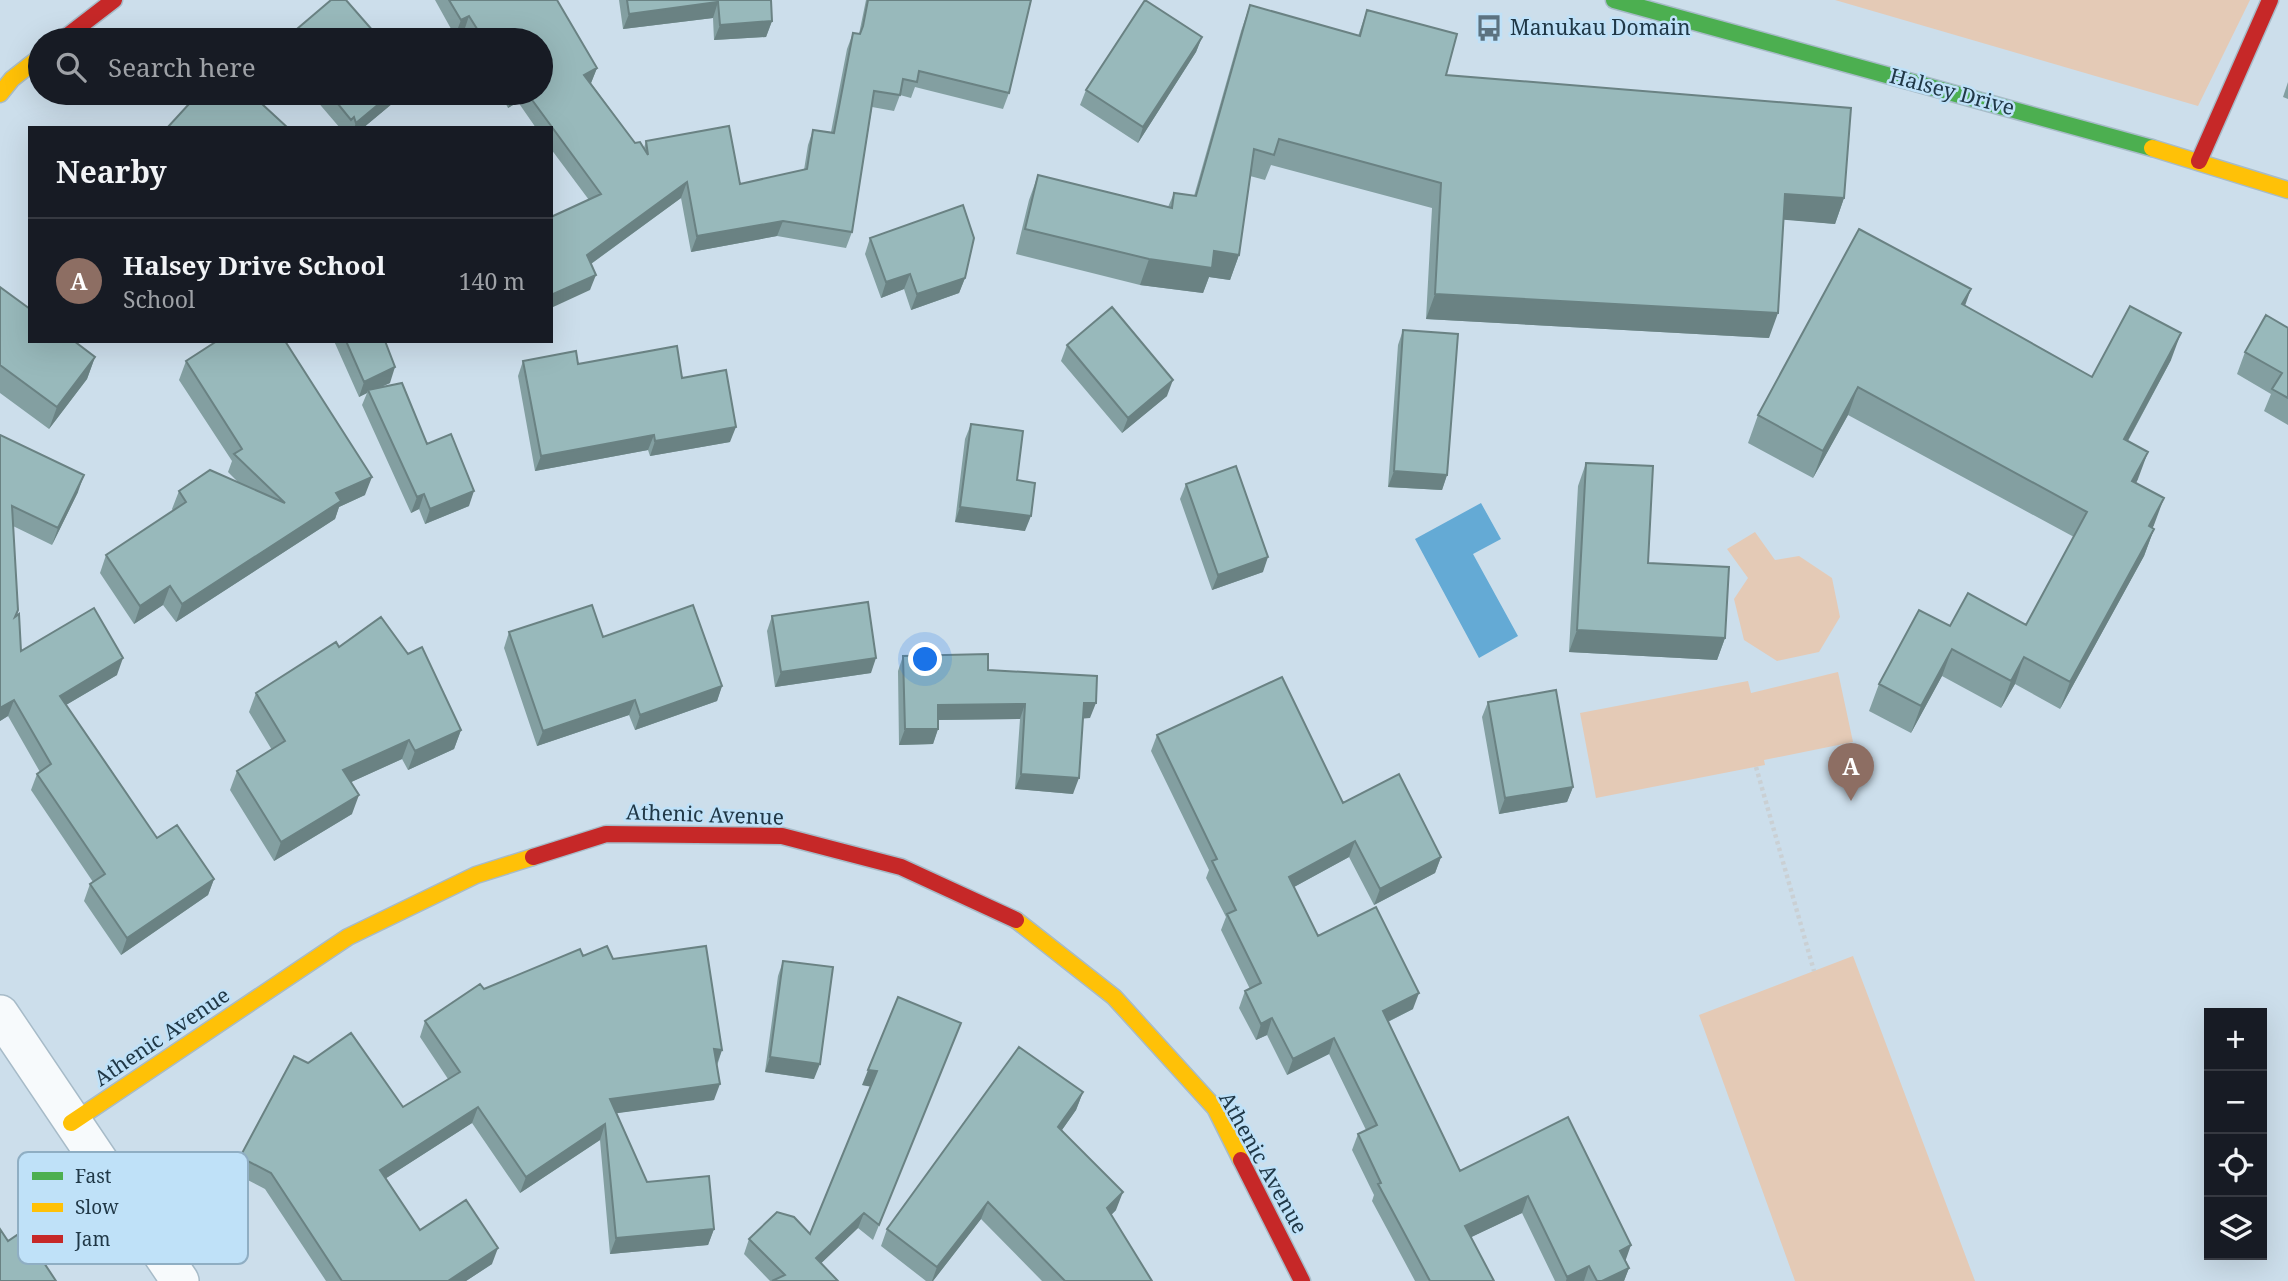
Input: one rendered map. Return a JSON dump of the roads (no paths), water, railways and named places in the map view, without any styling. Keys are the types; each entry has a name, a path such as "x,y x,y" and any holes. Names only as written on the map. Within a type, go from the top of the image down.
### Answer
{"street":[{"path":"78,28 114,0"},
{"name":"Halsey Drive","path":"1614,0 2199,161 2288,190"},
{"path":"2199,161 2270,0"},
{"path":"0,94 12,79 28,66"},
{"name":"Athenic Avenue","path":"71,1122 348,937 476,875 606,834 782,836 901,867 1018,921 1114,997 1214,1108 1303,1281"},
{"path":"0,1014 92,1152"},
{"path":"168,1264 180,1281"}],"water":[{"path":"1481,503 1501,539 1473,554 1518,636 1479,658 1415,539"}],"place":[{"name":"Manukau Domain","path":"1489,28"},
{"name":"Halsey Drive School","path":"1851,801"}]}
